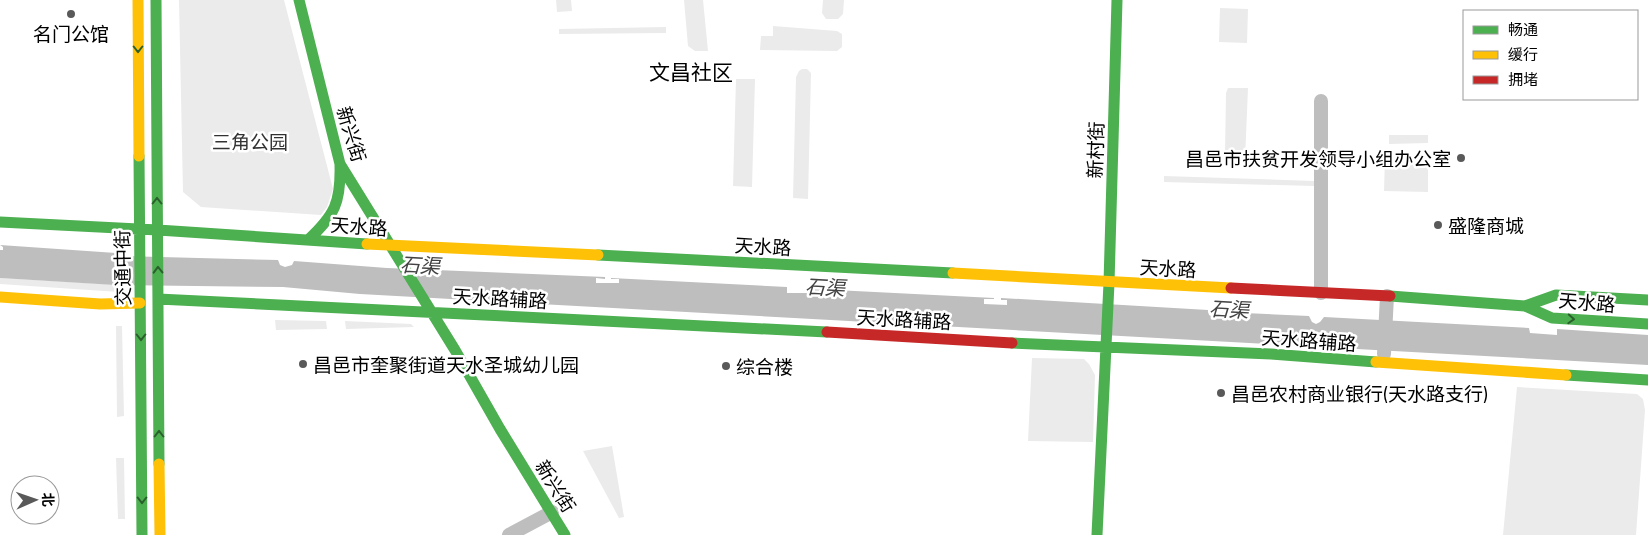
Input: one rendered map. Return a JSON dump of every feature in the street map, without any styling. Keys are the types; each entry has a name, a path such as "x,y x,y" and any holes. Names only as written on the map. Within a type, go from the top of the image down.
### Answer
{"street":[{"name":"交通中街","path":"138,0 142,535"},
{"name":"交通中街","path":"156,0 160,535"},
{"name":"新兴街","path":"299,0 340,164 455,350 500,429 565,535"},
{"name":"新村街","path":"1105,343 1109,282 1117,0"},
{"path":"1321,101 1321,293"},
{"path":"308,240 326,223 337,208 341,182 340,164"},
{"name":"天水路","path":"0,222 158,230 390,246 1387,296 1525,306 1552,318 1648,324"},
{"name":"天水路辅路","path":"158,294 432,313 1105,343 1648,380"},
{"name":"天水路","path":"1525,306 1556,295 1648,300"},
{"path":"1384,354 1387,296"},
{"path":"0,298 100,304 140,303"},
{"path":"463,323 473,314"},
{"path":"455,350 458,336"},
{"path":"1097,535 1105,343"},
{"path":"509,535 552,512"}],"green space":[{"name":"三角公园","path":"179,0 284,0 333,189 327,207 321,215 201,207 183,192"},
{"path":"556,0 571,0 572,11 557,12"},
{"path":"684,0 703,0 708,51 695,51 688,46"},
{"path":"823,0 844,0 843,14 838,19 826,19 822,13"},
{"path":"1220,8 1248,9 1247,43 1219,42"},
{"path":"773,26 837,31 842,34 842,47 837,51 760,50 761,36 773,36"},
{"path":"666,27 666,33 559,34 559,29"},
{"path":"802,69 807,69 811,73 808,199 793,198 796,77"},
{"path":"736,79 755,79 752,187 733,186"},
{"path":"1228,88 1248,88 1245,160 1228,160 1225,154 1226,93"},
{"path":"1389,135 1428,135 1428,143 1389,144"},
{"path":"1385,157 1428,157 1428,192 1384,191"},
{"path":"1164,176 1314,181 1314,186 1164,182"},
{"path":"0,278 120,285 119,292 0,284"},
{"path":"275,320 326,321 327,329 276,330"},
{"path":"345,321 411,324 414,327 346,329"},
{"path":"116,326 122,326 124,416 117,417"},
{"path":"1032,358 1084,359 1089,364 1095,375 1093,442 1028,441"},
{"path":"1517,387 1637,394 1643,399 1645,410 1636,535 1503,535"},
{"path":"612,446 624,517 619,518 583,451"},
{"path":"116,458 124,458 125,519 118,519"}],"shaded area":[{"path":"0,245 116,253 122,256 278,260 280,265 285,267 292,265 294,261 387,268 605,277 605,279 596,278 596,283 619,283 619,279 611,278 787,287 787,293 815,293 815,289 994,298 984,299 984,304 1007,305 1007,300 1001,300 1001,298 1208,310 1209,315 1215,318 1219,318 1223,312 1309,316 1312,322 1316,324 1324,317 1529,328 1530,333 1557,335 1557,329 1648,335 1648,365 360,294 283,287 115,285 0,278 0,250 3,250 3,247"}],"traffic: fast":[{"path":"156,0 159,464"},
{"path":"299,0 340,164 455,350 500,429 565,535"},
{"path":"1097,535 1109,283 1117,0"},
{"path":"139,156 142,535"},
{"path":"308,240 325,223 334,207 339,189 340,165"},
{"path":"0,222 367,244"},
{"path":"598,255 953,273"},
{"path":"1525,306 1556,295 1648,300"},
{"path":"1390,296 1525,306 1552,318 1648,324"},
{"path":"158,299 827,332"},
{"path":"1012,343 1271,354 1376,362"},
{"path":"1566,375 1648,380"}],"traffic: slow":[{"path":"138,0 139,156"},
{"path":"367,244 598,255"},
{"path":"953,273 1231,288"},
{"path":"0,297 100,304 140,303"},
{"path":"1376,362 1566,375"},
{"path":"159,464 160,535"}],"traffic: jam":[{"path":"1231,288 1390,296"},
{"path":"827,332 1012,343"}],"place":[{"name":"名门公馆","path":"71,14"},
{"name":"昌邑市扶贫开发领导小组办公室","path":"1461,158"},
{"name":"盛隆商城","path":"1438,225"},
{"name":"昌邑市奎聚街道天水圣城幼儿园","path":"303,364"},
{"name":"综合楼","path":"726,366"},
{"name":"昌邑农村商业银行(天水路支行)","path":"1221,393"}],"district":[{"name":"文昌社区","path":"691,72"}],"water label":[{"name":"石渠","path":"420,265"},
{"name":"石渠","path":"825,287"},
{"name":"石渠","path":"1229,309"}]}
